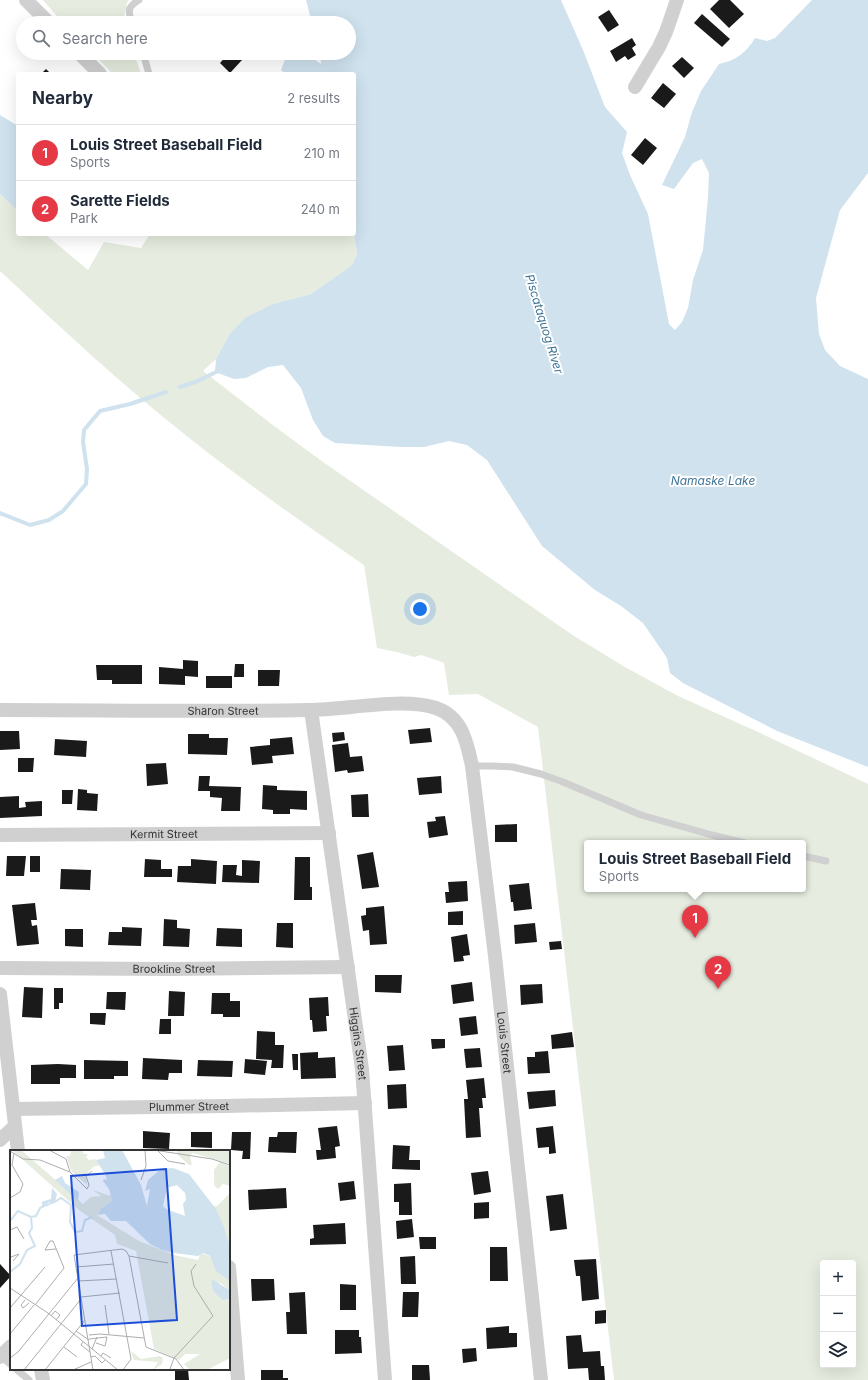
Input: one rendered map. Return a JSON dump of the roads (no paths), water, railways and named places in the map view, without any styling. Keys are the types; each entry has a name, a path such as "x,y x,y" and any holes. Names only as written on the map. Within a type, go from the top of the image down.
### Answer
{"street":[{"path":"26,0 42,16"},
{"path":"635,87 659,47 677,0"},
{"path":"86,60 98,72"},
{"name":"Sharon Street","path":"0,710 311,710 390,704 412,704 435,708 446,713"},
{"name":"Higgins Street","path":"311,710 361,1062 385,1380"},
{"name":"Louis Street","path":"446,713 455,720 462,729 472,766 496,964 541,1380"},
{"name":"Kermit Street","path":"0,835 329,833"},
{"name":"Brookline Street","path":"0,968 171,969 348,967"},
{"path":"0,994 18,1150"},
{"name":"Plummer Street","path":"14,1109 365,1103"},
{"path":"0,1140 15,1126"},
{"path":"230,1280 238,1380"},
{"path":"41,1370 43,1380"}],"lane":[{"path":"130,16 129,13 132,4 139,0"},
{"path":"145,60 149,72"},
{"path":"472,766 513,767 541,774 641,815 733,840"},
{"path":"806,857 826,861"},
{"path":"17,1370 29,1380"}],"water":[{"name":"Namaske Lake","path":"306,0 561,0 583,50 605,107 627,132 622,153 630,175 648,214 669,324 675,330 682,322 688,308 693,280 703,250 709,173 702,159 693,163 674,189 662,185 685,137 692,112 701,91 719,64 730,61 740,55 748,48 755,38 767,41 775,38 812,0 868,0 868,173 840,210 816,298 819,334 825,350 840,366 868,379 868,767 777,731 683,683 670,673 667,658 643,623 621,606 595,590 542,546 487,460 467,445 449,441 424,447 335,443 323,436 313,420 301,388 283,365 268,367 246,378 234,379 215,372 216,359 229,335 245,318 273,304 311,294 352,265 357,254 354,236 356,236 356,72 284,72 281,70 285,60 315,60 321,64 321,60 356,60 356,16 310,16"},
{"path":"0,115 16,125 16,209 0,194"}],"waterway":[{"path":"180,387 198,381 220,370"},
{"path":"0,513 30,525 49,520 63,511 86,484 87,469 83,442 84,430 100,411 130,404 166,392"}],"place":[{"name":"Louis Street Baseball Field","path":"695,938"},
{"name":"Sarette Fields","path":"718,989"}],"water label":[{"name":"Piscataquog River","path":"544,324"}]}
